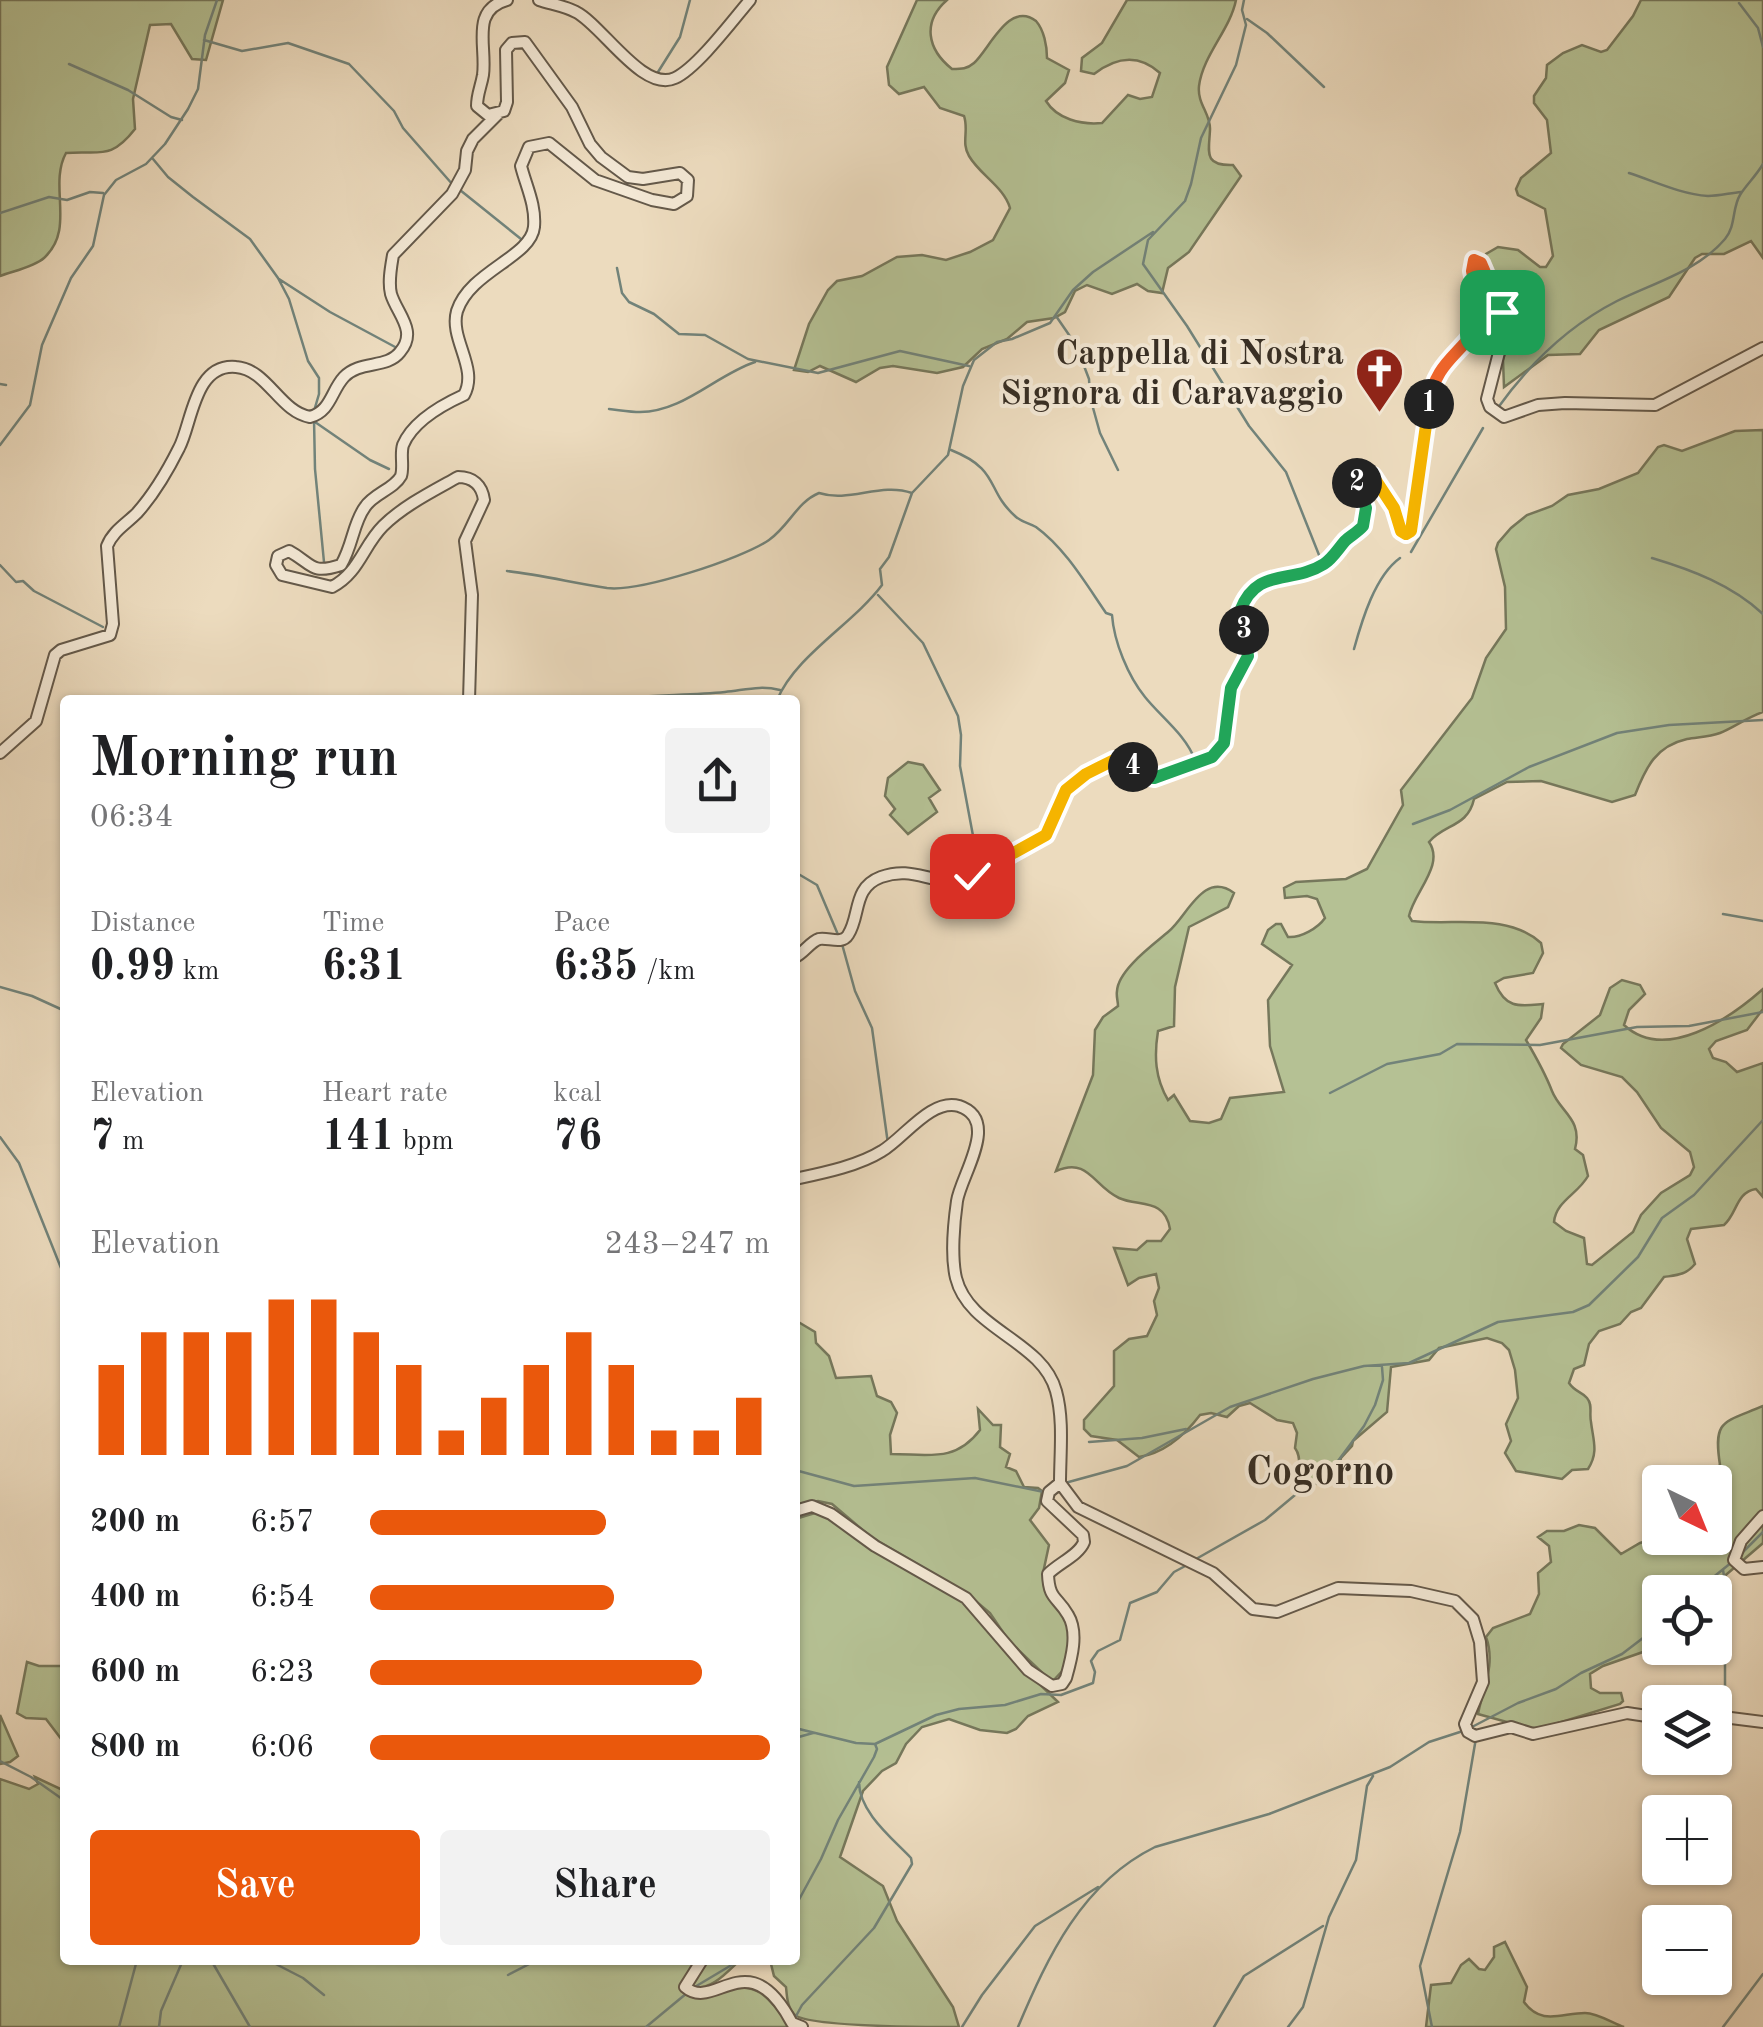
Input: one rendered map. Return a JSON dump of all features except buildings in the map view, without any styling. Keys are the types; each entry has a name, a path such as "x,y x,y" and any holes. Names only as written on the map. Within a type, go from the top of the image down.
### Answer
{"street":[{"path":"498,114 488,115 477,106 483,78 482,22 487,10 507,0"},
{"path":"539,0 576,12 632,63 653,78 664,80 676,78 704,52 750,0"},
{"path":"0,753 40,714 55,655 110,635 113,624 107,546 111,537 137,513 166,471 182,444 196,395 213,375 222,368 238,366 251,372 295,412 310,417 324,410 342,378 354,368 388,361 399,354 407,326 391,294 393,255 452,194 465,170 467,150 473,139 504,111 508,102 506,50 516,41 524,42 572,108 601,157 628,176 643,179 680,173 688,180 690,191 679,203 652,200 595,180 549,143 529,147 522,166 532,198 531,241 489,270 459,304 455,318 469,377 464,394 429,414 404,443 402,474 367,502 341,565 324,570 309,567 289,551 278,556 276,565 282,575 332,587 352,574 372,537 388,521 458,477 477,483 484,500 465,541 472,595 468,695"},
{"path":"800,952 814,941 840,940 848,934 862,892 879,878 916,872 940,880 960,881 1035,842 1046,835 1066,790 1114,760 1154,778 1220,751 1227,734 1231,688 1248,656 1240,617 1245,598 1267,579 1328,562 1360,530 1366,508 1357,487 1360,477 1366,474 1376,478 1394,508 1401,531 1411,531 1432,383 1481,319 1472,271 1474,260 1481,263 1504,321 1487,399 1490,407 1504,417 1565,402 1655,405 1763,348"},
{"path":"800,1178 884,1150 936,1108 964,1108 972,1114 979,1133 957,1200 956,1278 979,1312 1040,1362 1050,1376 1060,1415 1060,1483 1078,1507 1213,1572 1253,1609 1277,1612 1338,1588 1410,1591 1456,1601 1474,1620 1480,1642 1483,1682 1466,1724 1468,1732 1475,1736 1511,1727 1533,1734 1627,1713 1642,1715"},
{"path":"800,1510 812,1506 831,1514 876,1546 966,1598 1028,1670 1052,1686 1062,1684 1066,1678 1074,1636 1068,1614 1049,1592 1048,1574 1080,1550 1084,1542 1047,1501 1047,1494 1060,1483"},
{"path":"1763,1516 1741,1542 1734,1560 1744,1570 1763,1567"},
{"path":"1732,1718 1763,1722"},
{"path":"699,1965 685,1987 690,1992 699,1994 748,1980 778,1997 792,2023 802,2027"}],"green space":[{"path":"0,0 223,0 206,60 192,59 171,24 150,25 133,99 135,129 111,150 66,153 59,179 60,221 53,247 40,261 0,276"},
{"path":"917,0 947,0 934,17 931,35 937,53 952,69 974,63 1008,22 1026,16 1036,21 1045,38 1047,58 1069,70 1065,83 1046,101 1063,116 1078,122 1102,123 1128,95 1152,97 1160,73 1135,60 1110,64 1094,74 1081,71 1082,58 1102,43 1127,0 1236,0 1201,75 1199,92 1210,124 1212,160 1233,165 1241,176 1189,252 1168,268 1162,293 1137,284 1112,294 1087,285 1075,291 1065,312 1054,318 1027,322 1007,339 982,349 963,367 937,373 893,366 880,368 856,382 820,366 808,372 794,370 809,324 837,281 862,276 897,257 922,255 946,260 970,252 993,240 1010,208 1003,194 969,156 964,116 940,108 924,87 899,94 889,85 887,67"},
{"path":"1641,0 1763,0 1763,258 1751,241 1724,254 1702,254 1695,258 1669,297 1599,330 1580,354 1548,355 1504,387 1503,360 1512,327 1486,254 1498,247 1518,250 1540,267 1546,267 1553,256 1545,209 1518,195 1516,189 1521,178 1551,153 1547,120 1534,103 1534,96 1546,78 1547,65 1563,53 1582,45 1601,52 1607,50"},
{"path":"1763,430 1763,712 1720,733 1667,747 1648,767 1635,795 1612,802 1541,781 1507,782 1474,799 1467,815 1429,842 1433,851 1431,869 1409,916 1412,921 1480,922 1512,927 1541,943 1543,953 1533,973 1495,983 1509,1002 1543,1004 1541,1018 1526,1040 1573,1123 1575,1149 1583,1155 1588,1176 1559,1208 1554,1222 1584,1238 1587,1264 1592,1265 1633,1232 1641,1215 1661,1193 1690,1175 1694,1167 1690,1152 1661,1128 1622,1077 1581,1065 1561,1048 1563,1044 1600,1015 1610,988 1622,980 1640,985 1645,994 1629,1010 1624,1025 1640,1036 1658,1040 1677,1038 1715,1024 1763,989 1763,1009 1747,1030 1716,1041 1709,1049 1713,1058 1726,1062 1737,1072 1763,1063 1763,1197 1756,1189 1749,1191 1724,1225 1691,1229 1687,1239 1695,1264 1685,1272 1664,1277 1641,1308 1620,1324 1599,1331 1589,1344 1584,1365 1574,1369 1569,1383 1590,1403 1594,1451 1588,1469 1572,1470 1562,1479 1516,1471 1505,1453 1511,1441 1506,1424 1518,1398 1515,1370 1509,1350 1487,1338 1439,1348 1429,1360 1391,1367 1387,1412 1353,1441 1341,1458 1337,1474 1317,1484 1300,1476 1293,1423 1277,1420 1250,1403 1239,1406 1227,1417 1200,1415 1173,1442 1139,1457 1117,1440 1091,1436 1084,1429 1084,1420 1114,1386 1114,1351 1129,1339 1147,1336 1157,1315 1156,1274 1128,1285 1114,1248 1137,1250 1147,1241 1161,1241 1170,1229 1163,1212 1119,1198 1084,1170 1056,1171 1093,1075 1095,1030 1103,1017 1118,1006 1117,991 1123,975 1205,891 1223,887 1234,893 1228,907 1189,927 1175,987 1174,1026 1158,1031 1158,1075 1168,1100 1174,1095 1190,1121 1209,1123 1221,1119 1230,1098 1284,1092 1270,1046 1268,1000 1292,965 1262,944 1268,930 1276,924 1281,924 1288,937 1293,937 1309,932 1325,918 1317,899 1285,898 1284,888 1296,882 1346,879 1367,869 1403,805 1401,790 1472,698 1486,658 1506,629 1498,543 1527,515 1568,495 1599,489 1638,473 1658,447 1682,451 1735,431"},
{"path":"908,762 923,765 940,790 929,798 937,812 908,834 890,815 895,809 885,796 888,778"},
{"path":"800,1323 815,1332 816,1343 829,1356 836,1378 871,1376 877,1396 891,1402 897,1413 890,1435 891,1454 929,1455 961,1448 980,1430 978,1409 993,1425 1001,1425 1000,1447 1010,1454 1006,1467 1016,1471 1024,1487 1042,1491 1039,1508 1030,1520 1049,1545 1043,1573 1066,1617 1072,1640 1065,1668 1052,1682 1009,1641 990,1613 965,1592 871,1537 832,1504 818,1501 800,1504"},
{"path":"1763,1406 1763,1543 1726,1575 1642,1575 1642,1652 1590,1674 1591,1688 1600,1693 1621,1693 1620,1704 1542,1728 1478,1714 1489,1666 1486,1637 1493,1628 1530,1614 1539,1594 1538,1573 1551,1562 1549,1546 1538,1537 1547,1531 1564,1531 1579,1525 1595,1528 1621,1554 1642,1542 1642,1555 1732,1555 1732,1465 1720,1465 1718,1439 1724,1425"},
{"path":"815,1513 828,1517 963,1600 1058,1702 1028,1716 1007,1733 980,1730 949,1719 922,1727 906,1744 896,1763 863,1791 840,1857 883,1886 897,1921 953,2007 959,2027 808,2020 793,2013 786,1987 774,1976 771,1965 800,1965 800,1518"},
{"path":"27,1662 60,1666 60,1737 46,1719 26,1718 17,1713"},
{"path":"0,1715 18,1756 0,1764"},
{"path":"35,1777 60,1789 60,1965 695,1965 680,1989 687,1995 703,1998 738,1988 755,1990 795,2027 0,2027 0,1779 29,1789 38,1784"},
{"path":"1505,1942 1527,1987 1524,2002 1537,2014 1590,2013 1624,2027 1426,2027 1431,1985 1451,1983 1469,1959 1485,1970 1494,1957 1494,1947"},
{"path":"704,1965 735,1965 699,1988 692,1988 692,1978"}],"waterway":[{"path":"0,445 30,405 42,345 71,278 93,246 104,195 116,180 146,164 165,144 198,89 205,35 217,0"},
{"path":"658,72 680,37 690,0"},
{"path":"1244,0 1246,25 1236,65 1201,138 1185,201 1148,240 1143,264 1249,426 1286,472 1321,560"},
{"path":"1739,3 1758,28 1763,47"},
{"path":"1247,19 1324,87"},
{"path":"204,40 242,51 288,43 349,64 394,111 403,128 453,185"},
{"path":"69,64 182,120"},
{"path":"153,159 168,177 250,239 278,278 289,299 308,361 319,378 314,411"},
{"path":"1497,409 1536,362 1582,322 1688,268 1714,250 1728,234 1740,195 1763,164"},
{"path":"1629,173 1698,195 1741,192"},
{"path":"460,190 521,239"},
{"path":"0,213 49,197 67,200 90,192 103,193"},
{"path":"780,695 797,669 882,585 880,569 889,557 912,493 948,455 963,386 974,360 997,342 1050,323 1073,290 1093,272 1153,232"},
{"path":"617,268 622,293 629,302 654,314 679,334 705,335 748,359 818,373 900,351 969,366"},
{"path":"279,279 397,348"},
{"path":"1056,316 1076,345 1089,379 1100,433 1118,470"},
{"path":"609,409 640,412 671,406 755,362"},
{"path":"0,384 6,385"},
{"path":"314,419 324,562"},
{"path":"315,422 389,469"},
{"path":"1411,552 1483,428"},
{"path":"951,450 978,465 1015,516 1036,527 1066,556 1106,613 1112,615 1119,647 1139,689 1179,734 1195,760"},
{"path":"507,571 607,588 642,585 690,573 755,548 776,534 805,502 819,493 912,493"},
{"path":"1354,649 1377,587 1400,558"},
{"path":"1652,558 1711,580 1763,614"},
{"path":"0,565 16,582 23,581 34,591 103,627"},
{"path":"878,595 923,643 958,716 960,766 974,841"},
{"path":"674,695 780,690"},
{"path":"1413,824 1450,810 1529,767 1617,733 1669,725 1763,720"},
{"path":"800,875 817,885 839,937"},
{"path":"1723,914 1763,921"},
{"path":"842,944 855,991 872,1028 888,1144"},
{"path":"0,987 60,1009"},
{"path":"1330,1093 1387,1064 1440,1054 1457,1044 1540,1045 1637,1027 1689,1026 1763,1012"},
{"path":"1065,1483 1127,1466 1230,1407 1364,1366 1409,1363 1498,1322 1573,1312 1589,1305 1638,1257 1662,1218 1694,1195 1763,1120"},
{"path":"0,1137 19,1163 60,1266"},
{"path":"1196,1559 1265,1520 1301,1490 1326,1477 1375,1405 1383,1380 1382,1367"},
{"path":"1089,1442 1142,1438 1186,1429"},
{"path":"800,1471 854,1486 975,1478 1044,1492"},
{"path":"1742,1553 1763,1532"},
{"path":"1716,1575 1732,1562"},
{"path":"800,1729 875,1744 936,1715 1005,1705 1041,1694 1061,1695 1093,1683 1091,1661 1098,1651 1120,1640 1130,1603 1157,1592 1174,1572 1189,1564"},
{"path":"1723,1570 1730,1611 1725,1685"},
{"path":"1470,1728 1556,1689 1622,1654 1642,1639"},
{"path":"1018,2027 1070,1924 1087,1901 1129,1862 1155,1847 1269,1814 1390,1767 1429,1742 1463,1731"},
{"path":"800,1737 813,1733"},
{"path":"1432,2027 1420,1966 1460,1832 1476,1738"},
{"path":"800,1898 874,1757 875,1744"},
{"path":"0,1761 60,1797"},
{"path":"1288,2027 1303,2007 1329,1917 1356,1860 1367,1786 1373,1776"},
{"path":"795,2018 802,2005 874,1928 912,1864 911,1858 870,1814 859,1782"},
{"path":"962,2027 1035,1926 1098,1887"},
{"path":"1214,2027 1244,1976 1323,1926"},
{"path":"119,2027 136,1965"},
{"path":"159,2027 161,2011 181,1965"},
{"path":"214,1965 250,2027"},
{"path":"278,1965 324,1995"},
{"path":"508,1975 527,1965"},
{"path":"693,1988 732,1965"},
{"path":"1723,2027 1763,1974"},
{"path":"646,2027 687,1993"}],"place":[{"name":"Cappella di Nostra Signora di Caravaggio","path":"1379,414"}],"district":[{"name":"Cogorno","path":"1320,1470"}],"route":[{"path":"972,876 1046,835 1066,790 1098,767 1121,760 1144,776 1154,778 1220,751 1227,734 1231,688 1248,656 1240,617 1245,598 1267,579 1293,575 1328,562 1360,530 1366,508 1357,483 1363,475 1376,478 1394,508 1401,531 1411,531 1432,383 1481,319 1472,271 1474,260 1481,263 1502,312"}]}
